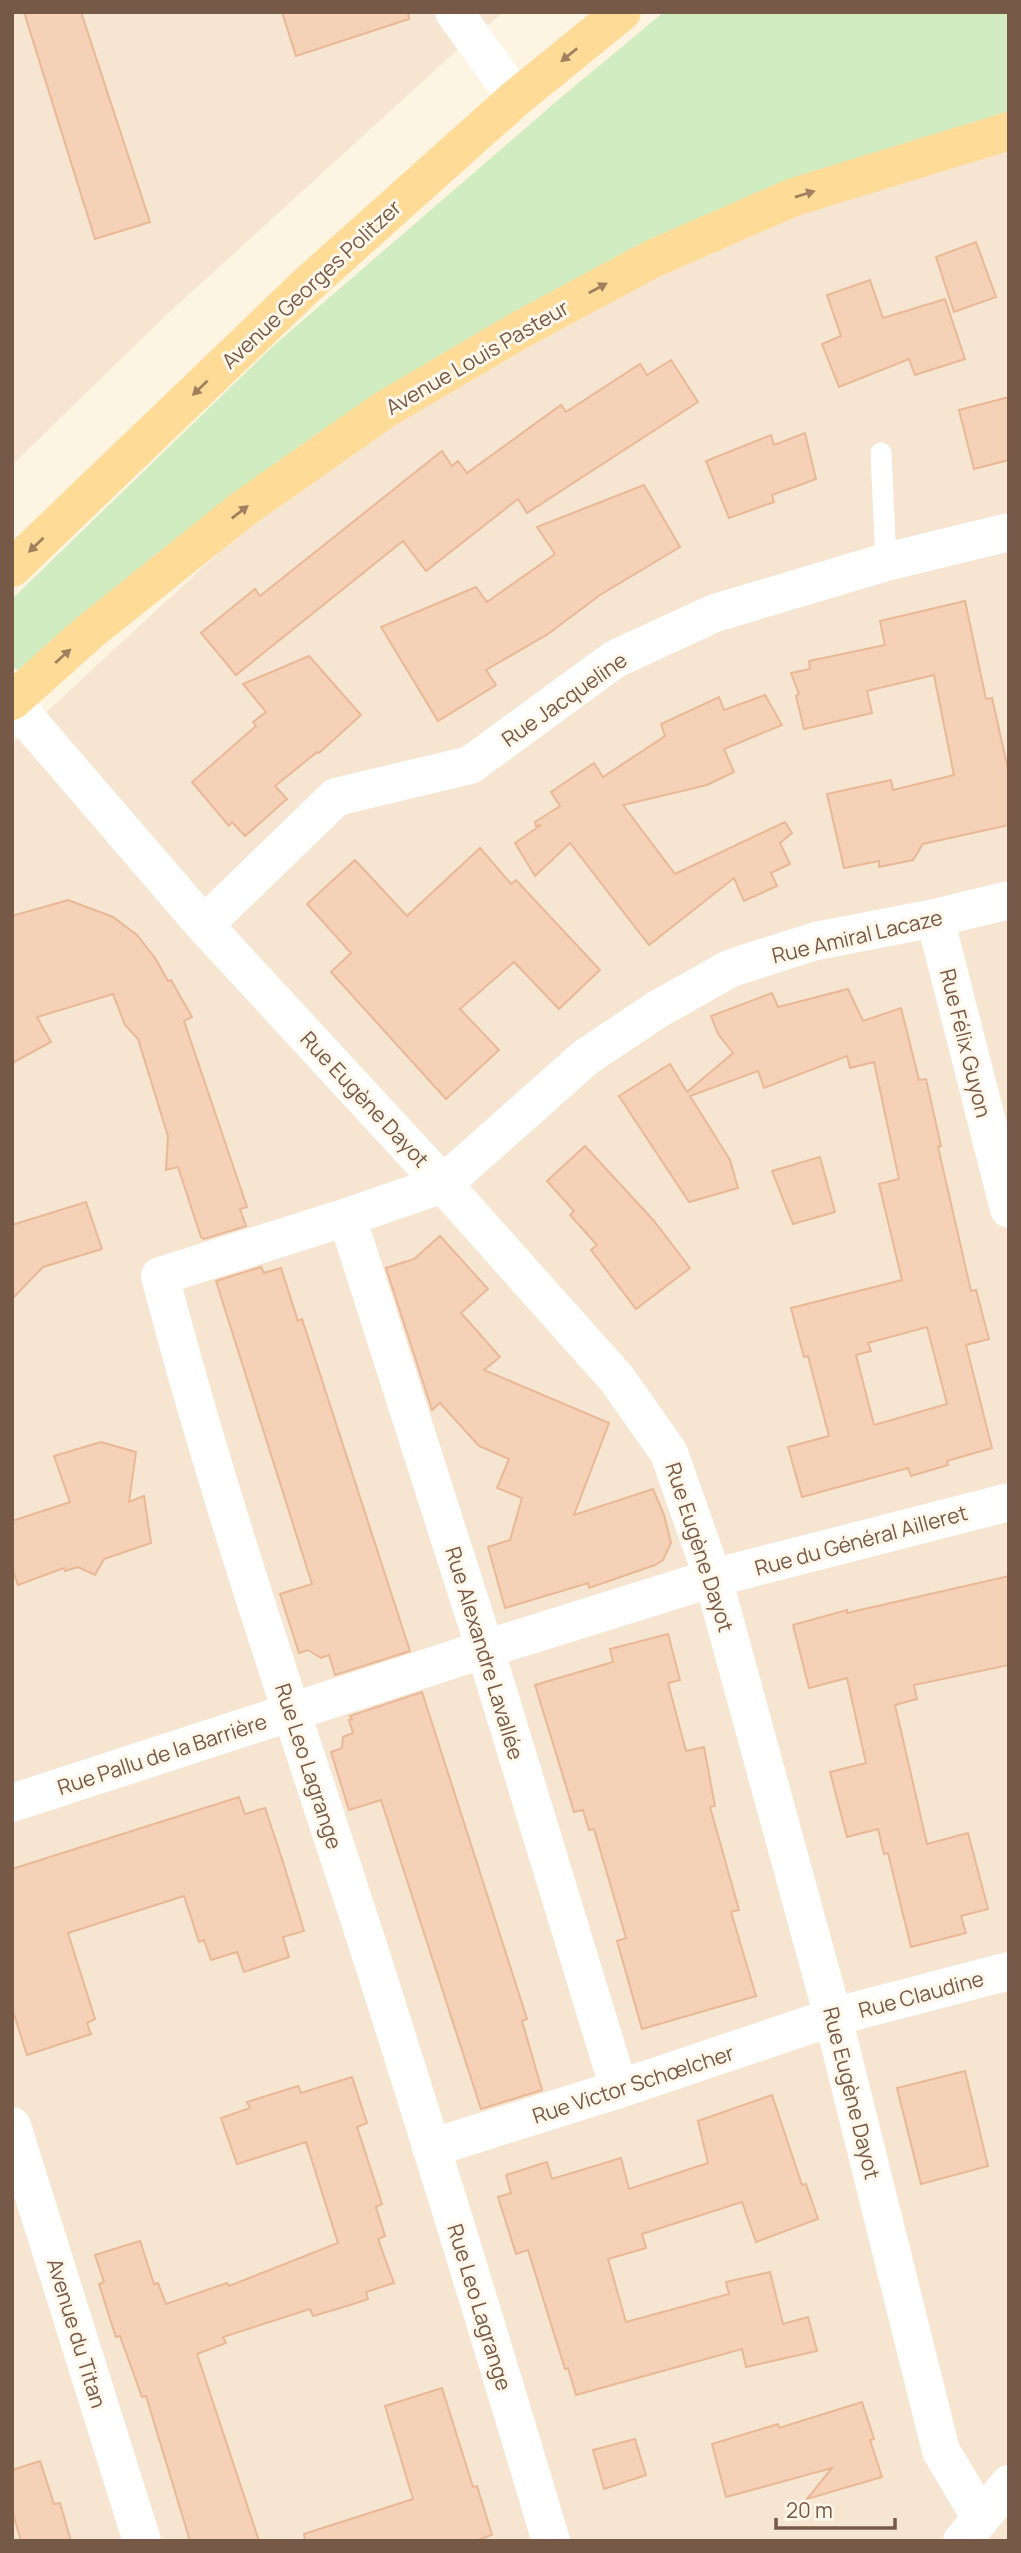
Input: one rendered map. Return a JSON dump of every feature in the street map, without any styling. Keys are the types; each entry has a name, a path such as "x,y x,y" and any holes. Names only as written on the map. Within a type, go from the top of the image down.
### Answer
{"main road":[{"name":"Avenue Georges Politzer","path":"12,568 306,286 516,98 622,12"},
{"name":"Avenue Louis Pasteur","path":"12,702 88,633 243,509 384,410 518,331 652,260 794,197 1009,131"}],"street":[{"path":"454,12 516,98"},
{"name":"Rue Jacqueline","path":"204,925 336,797 470,765 615,659 715,613 886,562 1009,532"},
{"name":"Rue Eugène Dayot","path":"12,702 204,925 443,1184 617,1379 669,1453 713,1578 833,2017 941,2451 972,2530"},
{"name":"Rue Amiral Lacaze","path":"443,1184 586,1057 658,1009 731,968 816,941 1009,900"},
{"name":"Rue Félix Guyon","path":"934,918 1009,1209"},
{"name":"Rue Leo Lagrange","path":"443,1184 160,1276 179,1350 291,1712 431,2148 551,2541"},
{"name":"Rue Alexandre Lavallée","path":"347,1217 485,1649 619,2089"},
{"name":"Rue du Général Ailleret","path":"713,1578 1009,1502"},
{"name":"Rue Pallu de la Barrière","path":"12,1803 713,1578"},
{"name":"Rue Claudine","path":"833,2017 1009,1971"},
{"name":"Rue Victor Schœlcher","path":"431,2148 619,2089 833,2017"},
{"name":"Avenue du Titan","path":"12,2126 142,2541"},
{"path":"972,2530 1009,2484"}],"lane":[{"path":"881,453 886,562"}],"shaded area":[{"path":"12,12 504,12 467,41 163,318 12,465"},
{"path":"1009,137 1009,2541 12,2541 12,744 241,532 446,386 699,248"}],"green space":[{"path":"664,12 1009,12 1009,119 643,253 20,671 12,667 12,599 272,347"}],"building":[{"path":"24,12 81,12 150,222 95,239"},
{"path":"282,12 408,12 409,19 296,56"},
{"path":"976,242 996,297 954,312 936,257"},
{"path":"870,280 883,318 945,299 965,359 915,375 909,359 839,387 822,344 841,336 827,295"},
{"path":"671,360 698,402 527,513 518,499 426,571 403,541 236,675 201,633 255,589 260,596 442,451 452,466 458,461 467,473 561,405 566,412 640,364 647,375"},
{"path":"1009,397 1009,460 974,469 959,410"},
{"path":"805,433 816,479 772,495 774,502 729,518 706,461 771,435 774,445"},
{"path":"644,485 680,547 600,595 548,634 486,670 496,685 438,721 381,627 476,587 487,602 555,554 537,527"},
{"path":"965,601 986,699 992,698 1009,774 1009,825 923,844 913,860 879,867 879,861 844,868 827,794 891,780 893,790 954,775 934,675 867,691 872,713 804,729 796,696 799,694 791,673 810,669 809,661 885,645 880,621"},
{"path":"309,656 361,715 319,753 275,786 287,799 245,836 232,822 229,826 192,782 256,726 253,722 266,712 243,684"},
{"path":"765,695 782,725 724,749 734,772 707,785 623,805 675,874 785,822 792,833 780,843 790,864 771,873 777,886 744,901 734,878 649,945 570,843 535,876 515,843 541,825 536,826 535,822 560,806 551,792 594,763 603,777 665,736 661,724 719,697 724,710"},
{"path":"480,848 511,884 516,880 600,970 559,1009 514,962 460,1009 499,1050 446,1099 331,972 351,953 307,904 355,860 407,916"},
{"path":"68,900 113,917 137,935 168,981 171,980 192,1017 184,1021 247,1207 240,1209 246,1226 204,1239 201,1237 178,1167 166,1170 168,1136 138,1039 125,1025 113,994 37,1017 51,1042 12,1063 12,916"},
{"path":"848,989 863,1021 901,1008 919,1080 926,1079 941,1146 938,1147 971,1291 976,1290 989,1339 966,1345 992,1448 947,1461 948,1465 911,1476 908,1468 802,1497 788,1447 829,1436 808,1356 804,1357 791,1308 902,1280 879,1184 899,1179 874,1062 850,1068 847,1056 764,1088 758,1071 690,1096 730,1160 738,1188 689,1202 619,1096 670,1064 687,1092 733,1053 718,1034 711,1016 772,993 778,1007","holes":["927,1327 947,1404 874,1425 856,1355 871,1351 868,1343"]},
{"path":"585,1146 654,1221 690,1268 636,1309 591,1250 597,1245 570,1215 574,1211 547,1181"},
{"path":"820,1157 835,1212 793,1224 772,1171"},
{"path":"86,1202 102,1249 43,1267 12,1299 12,1225"},
{"path":"440,1236 488,1289 461,1313 500,1357 484,1370 609,1423 574,1515 653,1489 664,1515 671,1543 663,1560 589,1588 588,1583 505,1608 488,1547 510,1540 522,1498 497,1488 509,1459 479,1446 440,1403 432,1410 386,1268 414,1259"},
{"path":"261,1267 264,1273 281,1268 298,1321 302,1319 410,1651 335,1675 329,1655 321,1658 308,1650 299,1653 280,1594 312,1584 216,1281"},
{"path":"101,1442 136,1452 129,1502 144,1496 151,1543 104,1559 95,1575 78,1567 65,1571 64,1568 18,1585 12,1568 12,1521 70,1502 54,1456"},
{"path":"1009,1576 1009,1665 914,1685 917,1699 895,1705 927,1844 968,1833 988,1909 961,1916 966,1933 911,1947 888,1853 884,1854 878,1829 847,1837 830,1772 866,1763 847,1678 809,1688 793,1625 847,1610 847,1613"},
{"path":"668,1634 680,1680 668,1683 686,1751 704,1747 715,1806 710,1807 739,1910 731,1912 756,1996 642,2029 617,1941 626,1938 594,1829 589,1830 583,1810 574,1812 535,1685 613,1662 610,1649"},
{"path":"422,1692 527,2019 522,2021 542,2090 481,2109 381,1800 349,1810 331,1752 342,1748 343,1737 353,1733 350,1716"},
{"path":"239,1797 245,1814 265,1808 283,1862 304,1931 283,1937 289,1957 244,1972 237,1952 211,1960 204,1940 199,1942 184,1896 68,1933 95,2019 87,2023 91,2034 27,2055 12,2008 12,1869"},
{"path":"965,2071 988,2166 921,2184 897,2088"},
{"path":"352,2077 367,2123 357,2127 382,2204 376,2207 385,2236 378,2239 394,2283 366,2292 368,2299 347,2306 313,2316 310,2309 223,2337 226,2343 197,2354 259,2541 190,2541 146,2396 142,2397 120,2336 116,2337 110,2319 99,2284 104,2282 95,2255 140,2241 154,2284 158,2283 166,2304 227,2283 229,2286 338,2243 306,2142 237,2164 221,2118 250,2108 247,2102 298,2086 301,2093"},
{"path":"772,2095 802,2185 806,2184 818,2219 756,2242 742,2202 642,2234 646,2248 608,2259 626,2322 729,2294 726,2282 770,2272 783,2324 808,2317 817,2351 746,2367 742,2349 576,2395 568,2368 565,2369 528,2250 516,2254 498,2197 511,2193 506,2175 547,2162 552,2179 621,2158 629,2189 708,2163 698,2121"},
{"path":"442,2388 473,2487 477,2486 492,2535 475,2541 305,2541 304,2534 413,2499 385,2406"},
{"path":"862,2402 882,2477 807,2499 832,2468 726,2497 712,2444 778,2424 779,2428"},
{"path":"635,2439 646,2475 604,2489 593,2450"},
{"path":"40,2461 54,2504 60,2503 71,2541 21,2541 12,2510 12,2470"}]}
